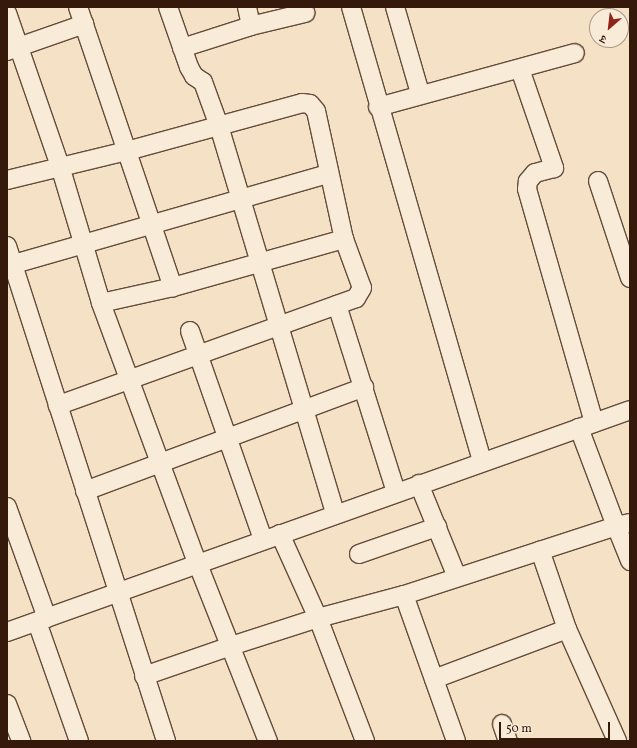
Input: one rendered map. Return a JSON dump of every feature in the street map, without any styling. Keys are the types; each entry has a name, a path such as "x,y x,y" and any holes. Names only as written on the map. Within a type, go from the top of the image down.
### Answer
{"street":[{"path":"78,7 172,287"},
{"path":"168,7 192,74 203,82 219,126 335,513"},
{"path":"247,7 251,26"},
{"path":"351,7 378,107 482,462"},
{"path":"395,7 420,93"},
{"path":"7,13 12,49 60,166 81,244 101,303 197,562 268,741"},
{"path":"182,48 251,26 305,13"},
{"path":"12,49 84,24"},
{"path":"378,107 420,93 575,54"},
{"path":"520,69 554,168 535,173 528,180 527,189 586,425 623,524 630,560"},
{"path":"7,180 127,151 302,103 310,104 316,111 328,174 344,239 362,290 356,298 279,327 58,405"},
{"path":"10,265 328,174"},
{"path":"598,180 630,278"},
{"path":"101,303 172,287 344,239"},
{"path":"7,246 10,265 58,405 117,593 166,741"},
{"path":"337,305 396,492"},
{"path":"190,331 263,539"},
{"path":"85,491 364,387"},
{"path":"7,632 117,593 197,562 630,410"},
{"path":"419,484 458,577"},
{"path":"7,507 79,741"},
{"path":"144,676 318,618 404,595 623,524"},
{"path":"359,554 437,528"},
{"path":"280,534 318,618 365,741"},
{"path":"540,550 568,630 617,741"},
{"path":"404,595 456,741"},
{"path":"434,679 568,630"},
{"path":"7,704 21,741"},
{"path":"502,724 508,741"}]}
